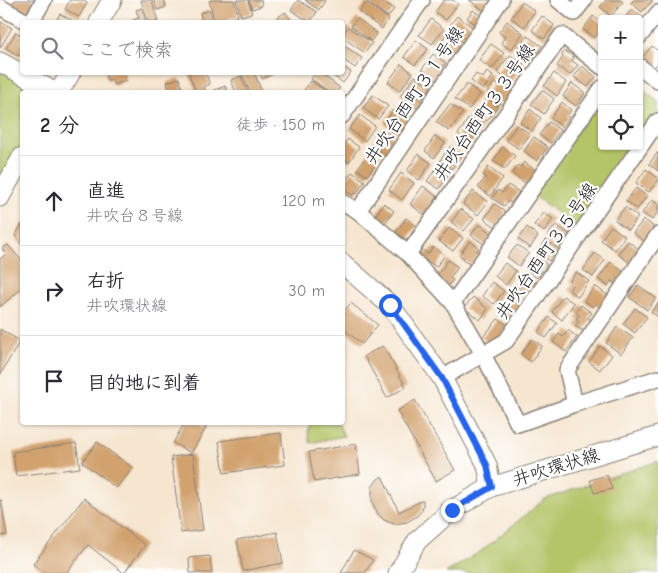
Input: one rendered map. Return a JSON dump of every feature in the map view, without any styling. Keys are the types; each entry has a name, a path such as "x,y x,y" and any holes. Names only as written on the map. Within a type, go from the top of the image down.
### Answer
{"street":[{"path":"30,20 44,0"},
{"path":"100,20 112,0"},
{"path":"345,112 422,0"},
{"name":"井吹台西町３１号線","path":"358,211 501,0"},
{"path":"558,0 574,13 584,0"},
{"path":"0,7 25,20"},
{"path":"643,31 658,12"},
{"name":"井吹台西町３３号線","path":"408,254 562,35 598,64"},
{"path":"0,62 20,73"},
{"path":"643,69 658,81"},
{"path":"23,75 50,90"},
{"path":"60,90 68,75"},
{"path":"452,303 598,94"},
{"name":"井吹台西町３５号線","path":"442,378 506,341 658,121"},
{"path":"0,197 20,161"},
{"path":"345,204 358,211 408,254 452,303 483,354 518,424 658,378"},
{"path":"575,404 567,370 658,235"},
{"path":"345,265 390,305 442,378 487,465 492,487"},
{"name":"井吹環状線","path":"398,573 417,542 452,510 492,487 658,436"}],"green space":[{"path":"0,68 34,90 20,90 20,150 5,177 0,174"},
{"path":"643,90 658,102 658,113 643,134"},
{"path":"598,101 598,150 632,150 579,229 533,195"},
{"path":"311,425 339,425 344,436 310,443 308,430"},
{"path":"658,461 658,573 446,573 481,551 545,499"}],"building":[{"path":"15,0 34,0 26,13 12,5"},
{"path":"70,0 82,0 87,3 79,17 65,9"},
{"path":"141,0 152,0 157,20 147,20"},
{"path":"154,0 164,0 166,7 157,10"},
{"path":"234,0 238,16 228,20 214,20 209,1"},
{"path":"236,0 248,0 252,13 241,16"},
{"path":"249,0 261,0 262,6 252,9"},
{"path":"298,0 317,12 311,20 307,20 291,10"},
{"path":"305,0 323,0 325,1 319,10"},
{"path":"369,0 381,0 394,9 388,17 367,2"},
{"path":"444,0 453,0 458,4 446,20 435,12"},
{"path":"469,0 495,0 486,12"},
{"path":"606,0 620,0 623,2 612,15 600,7"},
{"path":"634,0 653,0 642,12 631,3"},
{"path":"522,2 535,11 524,27 511,18"},
{"path":"366,3 389,19 382,29 359,12"},
{"path":"142,8 145,20 133,20 139,18 136,10"},
{"path":"632,9 639,15 627,15"},
{"path":"210,10 212,20 202,20 200,13"},
{"path":"473,10 482,17 476,25 467,18"},
{"path":"285,12 291,20 277,20"},
{"path":"60,14 71,20 56,20"},
{"path":"457,16 475,29 467,40 449,27"},
{"path":"542,16 554,25 544,39 532,30"},
{"path":"593,16 598,20 598,34 594,38 583,29"},
{"path":"357,18 377,33 371,41 351,26"},
{"path":"431,19 444,29 432,44 419,35"},
{"path":"507,21 523,33 511,50 501,43 505,37 499,32"},
{"path":"1,22 12,28 0,48 0,25"},
{"path":"348,27 372,43 365,53 345,39 345,31"},
{"path":"16,32 20,35 19,56 6,48"},
{"path":"448,32 462,42 453,55 439,45"},
{"path":"527,36 542,46 530,61 516,51"},
{"path":"416,40 428,49 415,65 404,57"},
{"path":"491,44 504,53 492,69 479,60"},
{"path":"345,46 362,58 355,68 345,61"},
{"path":"652,46 658,51 658,63 652,70 643,62 643,56"},
{"path":"565,51 574,57 572,61 578,65 570,75 557,66"},
{"path":"433,54 446,63 441,68 446,71 438,81 422,69"},
{"path":"510,55 524,64 510,82 497,72"},
{"path":"401,64 413,73 400,91 388,82"},
{"path":"582,66 596,77 588,87 574,77"},
{"path":"345,68 351,72 343,83 331,75 345,75"},
{"path":"487,72 493,76 483,90 471,81 476,74 483,78"},
{"path":"554,73 566,82 557,96 544,86"},
{"path":"106,75 125,75 126,81 113,85 112,80 107,81"},
{"path":"189,75 206,75 210,84 204,87 205,90 195,90"},
{"path":"242,75 255,75 261,90 249,90"},
{"path":"260,75 271,75 262,79"},
{"path":"314,75 323,75 340,88 338,90 326,90 311,79"},
{"path":"241,76 247,90 235,90 231,80"},
{"path":"415,76 431,87 423,98 420,96 418,98 422,101 417,108 410,103 413,98 410,96 406,101 400,96"},
{"path":"179,78 182,90 169,90 167,82"},
{"path":"311,81 324,90 304,90"},
{"path":"495,82 499,86 501,83 513,91 503,105 487,93"},
{"path":"572,83 585,93 576,106 563,96"},
{"path":"467,84 480,94 469,109 455,99"},
{"path":"225,86 227,90 215,90"},
{"path":"542,90 554,99 544,114 531,104"},
{"path":"373,95 388,106 378,119 363,108"},
{"path":"487,98 498,106 487,121 476,113"},
{"path":"562,102 571,110 567,116 569,118 562,127 551,118"},
{"path":"450,104 463,113 449,131 436,122"},
{"path":"530,109 541,118 532,131 520,123"},
{"path":"393,110 409,122 400,135 384,123"},
{"path":"360,115 375,126 365,141 349,129"},
{"path":"469,118 482,127 470,143 458,134"},
{"path":"549,122 560,130 551,143 539,135"},
{"path":"517,125 530,134 519,149 506,140"},
{"path":"383,130 397,140 386,155 372,144"},
{"path":"435,136 445,143 434,158 425,151"},
{"path":"534,137 548,147 537,161 524,151"},
{"path":"348,139 359,147 349,162 345,159 345,142"},
{"path":"450,147 462,155 452,169 440,160"},
{"path":"503,147 515,156 505,169 493,161"},
{"path":"658,152 658,171 649,164"},
{"path":"368,154 378,161 367,176 357,169"},
{"path":"418,154 431,163 419,180 407,171"},
{"path":"524,162 538,172 528,185 512,173 518,165 521,167"},
{"path":"437,167 448,176 439,189 427,181"},
{"path":"488,167 503,178 490,196 478,187 486,177 483,175"},
{"path":"646,169 658,178 649,192 636,183"},
{"path":"352,172 365,181 356,194 352,195 345,190 345,181"},
{"path":"401,173 414,183 402,200 389,190"},
{"path":"508,185 519,192 511,203 508,201 504,206 492,198 498,190 502,193"},
{"path":"423,186 439,198 426,216 410,204"},
{"path":"636,188 647,196 637,209 626,201"},
{"path":"473,191 488,202 478,215 463,204"},
{"path":"652,200 658,204 658,212 652,220 642,213"},
{"path":"384,203 394,211 385,223 375,216"},
{"path":"495,204 506,212 496,227 484,219"},
{"path":"625,207 638,217 628,230 615,220"},
{"path":"461,209 474,219 464,231 451,222"},
{"path":"544,213 553,219 544,232 534,225"},
{"path":"406,218 417,226 407,240 396,232"},
{"path":"644,219 654,227 644,241 633,233"},
{"path":"479,224 492,234 485,245 471,235"},
{"path":"556,225 570,235 563,246 548,235"},
{"path":"611,226 625,236 615,250 601,240"},
{"path":"20,227 20,242 15,236"},
{"path":"527,227 538,236 530,248 518,239"},
{"path":"449,228 463,238 453,251 439,241"},
{"path":"546,240 561,251 556,257 553,255 549,261 537,252"},
{"path":"470,241 479,248 476,251 479,254 471,265 462,260 464,258 459,255"},
{"path":"628,241 640,250 630,263 618,254"},
{"path":"8,245 20,259 20,290 0,307 0,259 6,254 2,249"},
{"path":"517,245 529,253 519,266 507,257"},
{"path":"433,247 445,255 436,267 417,255 421,249 428,254"},
{"path":"595,253 605,260 593,277 583,270"},
{"path":"535,256 547,265 537,278 525,269"},
{"path":"448,260 458,267 450,278 453,280 448,286 436,277"},
{"path":"611,262 625,273 617,285 611,281 608,286 598,279"},
{"path":"505,263 516,271 506,285 495,276"},
{"path":"576,272 589,281 578,297 569,290 573,284 570,281"},
{"path":"524,275 538,285 530,296 516,286"},
{"path":"492,282 504,291 494,304 482,296"},
{"path":"638,285 656,298 647,310 629,297"},
{"path":"595,286 610,297 601,308 596,304 593,307 584,301"},
{"path":"563,296 574,303 562,320 552,312"},
{"path":"473,297 488,309 480,320 464,308"},
{"path":"512,297 523,305 513,318 502,310"},
{"path":"351,303 378,325 362,344 345,330 345,310"},
{"path":"658,303 658,317 651,312"},
{"path":"581,305 592,313 588,318 591,320 583,331 575,326 579,321 576,319 579,315 576,312"},
{"path":"635,308 647,317 635,333 623,324"},
{"path":"549,317 557,323 546,338 538,332"},
{"path":"498,319 509,326 494,347 482,338"},
{"path":"617,327 633,338 621,354 606,343"},
{"path":"0,329 20,341 0,375"},
{"path":"568,330 577,337 566,352 553,342 559,334 563,337"},
{"path":"532,339 542,346 531,362 521,354"},
{"path":"383,346 406,387 387,398 364,356"},
{"path":"600,346 612,355 600,370 589,362"},
{"path":"415,400 455,470 436,481 397,411"},
{"path":"183,425 201,425 206,428 191,453 173,443"},
{"path":"281,433 285,465 224,473 219,441"},
{"path":"97,442 133,468 116,488 82,462"},
{"path":"76,443 80,468 16,476 13,452"},
{"path":"356,444 360,474 314,482 309,452"},
{"path":"193,454 203,530 181,533 171,457"},
{"path":"607,475 612,489 594,493 590,480"},
{"path":"382,476 399,512 423,500 422,510 417,516 407,522 394,524 384,520 378,514 372,502 372,487"},
{"path":"84,498 145,545 124,573 88,545 66,573 46,573 33,564"},
{"path":"0,500 7,535 0,536"},
{"path":"277,532 283,563 243,571 237,540"},
{"path":"354,550 373,560 365,573 341,573"},
{"path":"210,556 212,573 190,573 189,558"}],"route":[{"path":"390,305 442,378 487,465 492,487 452,510"}]}
